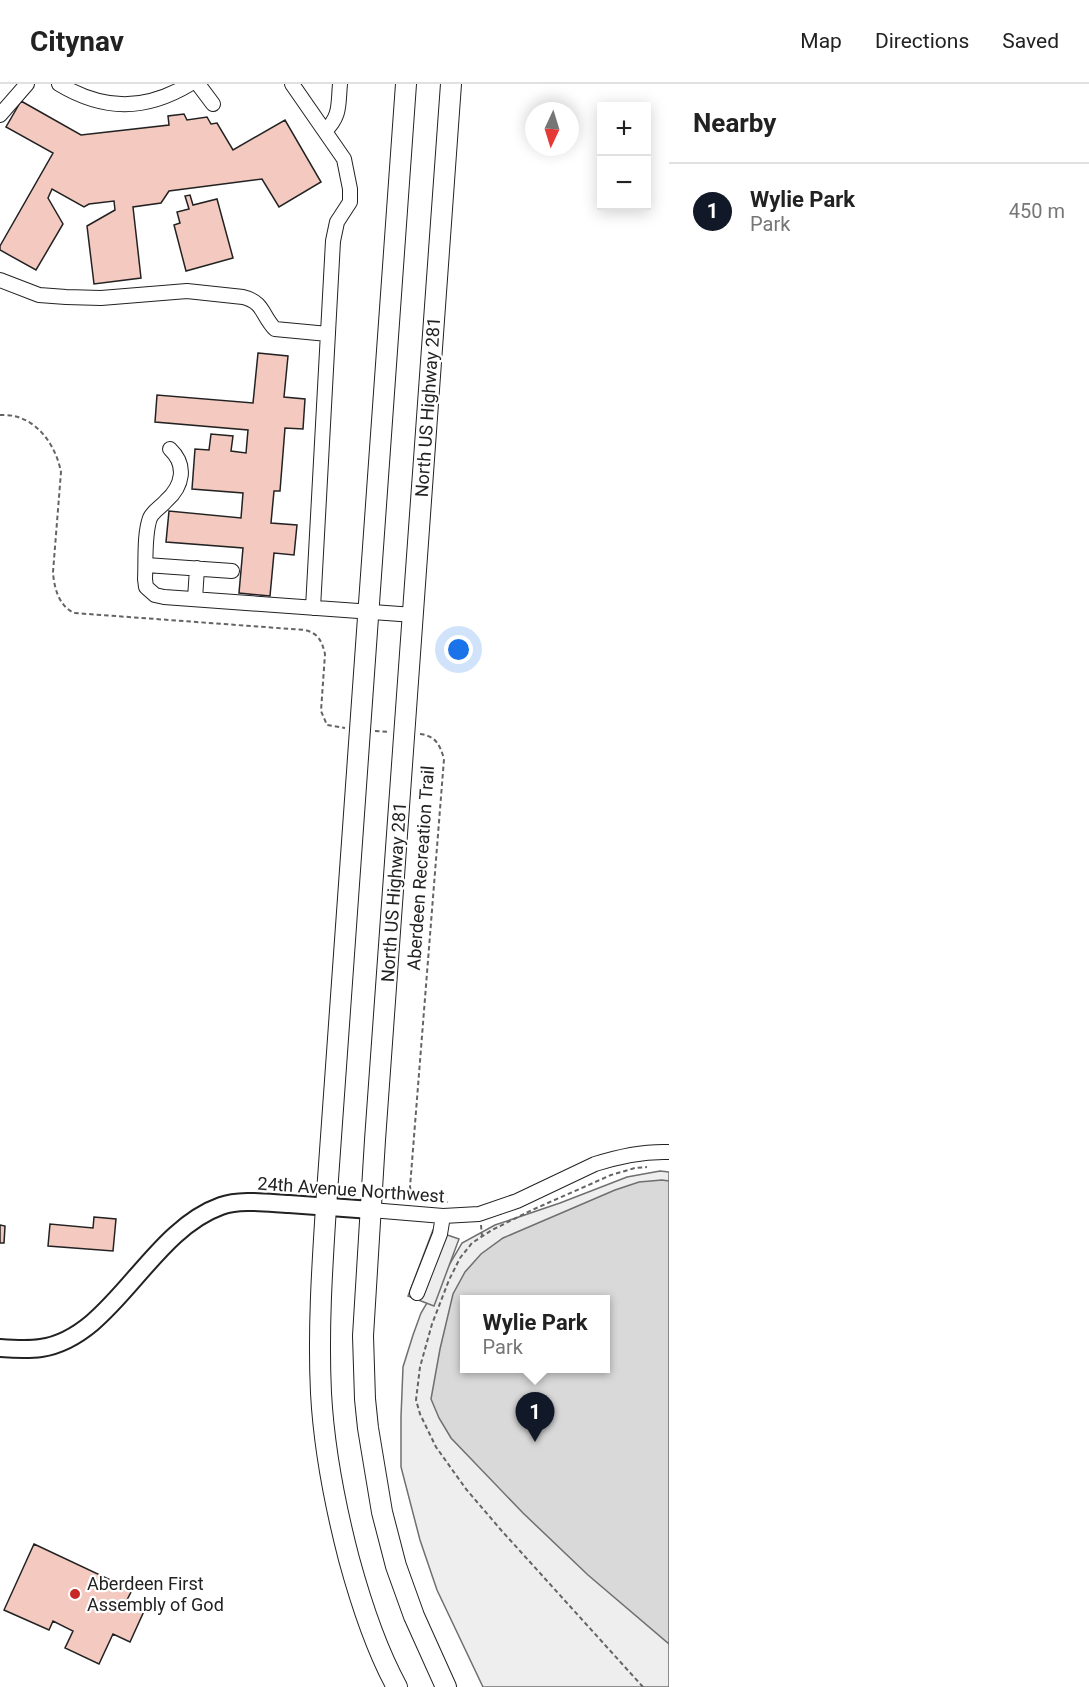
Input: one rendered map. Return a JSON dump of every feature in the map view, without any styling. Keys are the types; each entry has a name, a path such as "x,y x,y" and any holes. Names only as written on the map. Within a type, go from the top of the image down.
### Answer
{"highway":[{"path":"397,1687 369,1624 356,1585 340,1522 330,1475 321,1394 319,1332 406,84"},
{"name":"North US Highway 281","path":"446,1687 424,1641 396,1566 382,1512 368,1428 363,1336 451,84"}],"main road":[{"name":"24th Avenue Northwest","path":"0,1348 41,1348 69,1339 105,1311 176,1233 206,1212 223,1205 257,1202 371,1210"}],"street":[{"path":"0,115 27,84"},
{"path":"59,84 93,100 120,105 150,102 190,84"},
{"path":"198,84 213,104"},
{"path":"292,84 344,159 350,189 350,202 334,231 313,608"},
{"path":"326,131 337,118 340,84"},
{"path":"0,280 39,295 66,297 101,298 188,291 250,298 258,303 275,329 328,334"},
{"path":"170,448 182,469 180,483 174,493 151,516 148,529 146,586 155,595 414,615"},
{"path":"146,565 232,571"},
{"path":"195,599 197,568"},
{"name":"24th Avenue Northwest","path":"371,1210 443,1216 479,1214 517,1201 609,1159 640,1152 669,1152"},
{"path":"417,1293 440,1234 443,1216"}],"path":[{"name":"Aberdeen Recreation Trail","path":"0,415 14,416 27,421 39,430 47,438 58,461 61,472 53,572 58,595 67,610 74,613 313,632 318,636 325,654 321,711 327,725 426,735 435,739 440,745 444,759 410,1187 411,1192 417,1198 457,1204"},
{"path":"642,1687 466,1489 436,1447 420,1414 416,1400 420,1366 432,1324 449,1280 460,1258 472,1243 532,1210 611,1175 635,1168 653,1166"},
{"path":"479,1214 482,1237"}],"shaded area":[{"path":"660,1171 669,1172 669,1687 483,1687 437,1590 420,1540 401,1467 403,1367 421,1313 462,1243 495,1225 627,1177"},
{"path":"669,1181 669,1644 588,1575 523,1513 451,1438 431,1399 453,1294 465,1272 481,1254 503,1238 639,1182"},
{"path":"433,1230 459,1239 434,1306 408,1296"}],"building":[{"path":"21,101 81,135 169,125 168,116 184,114 187,120 207,117 211,124 217,123 233,150 285,120 321,182 279,207 262,179 169,191 161,203 133,207 141,278 94,284 87,226 115,210 114,201 89,204 84,207 52,189 48,198 63,224 36,270 0,250 0,246 53,153 6,127"},
{"path":"190,195 193,205 217,199 233,258 186,271 174,225 180,223 177,212 189,209 185,196"},
{"path":"258,353 288,356 284,397 305,399 303,429 285,428 280,491 274,491 271,523 297,525 294,555 274,553 270,596 239,593 243,548 166,542 169,511 241,518 243,493 192,489 195,449 209,450 211,434 233,436 231,451 246,453 248,430 155,422 157,395 253,403"},
{"path":"94,1217 116,1219 113,1251 48,1246 50,1224 93,1228"},
{"path":"0,1225 5,1226 4,1243 0,1243"},
{"path":"34,1544 132,1590 127,1600 145,1609 130,1642 113,1634 99,1664 65,1648 73,1631 53,1621 49,1630 4,1610"}],"place":[{"name":"Wylie Park","path":"535,1442"},
{"name":"Aberdeen First Assembly of God","path":"75,1594"}]}
